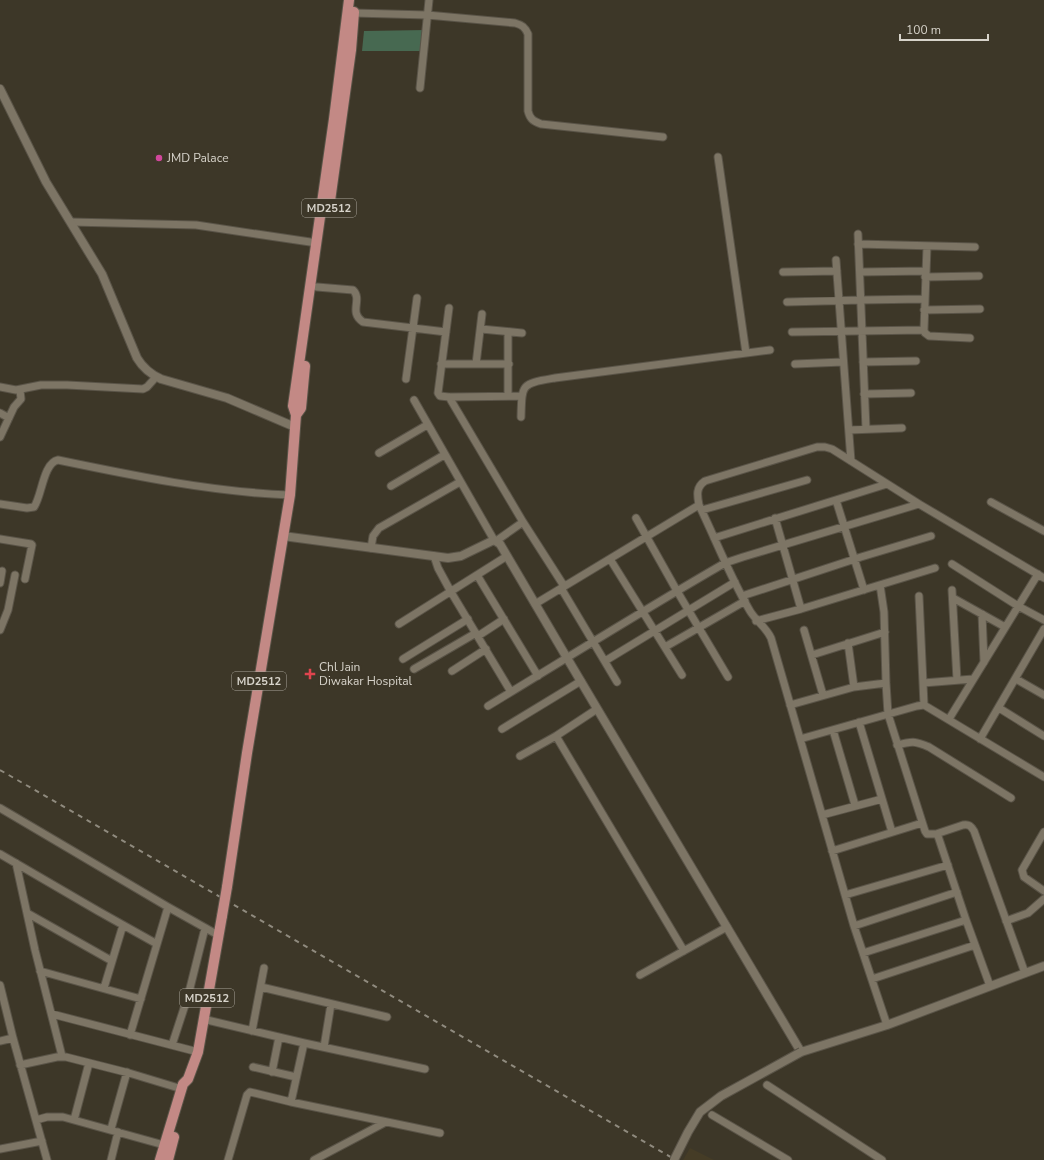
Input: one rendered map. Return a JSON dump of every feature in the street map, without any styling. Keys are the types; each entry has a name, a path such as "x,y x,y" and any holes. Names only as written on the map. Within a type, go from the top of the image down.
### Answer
{"main road":[{"name":"MD2512","path":"160,1160 183,1084 188,1079 198,1052 227,887 247,753 290,494 296,415 293,406 317,243 349,0"},
{"name":"MD2512","path":"296,415 301,408 307,350 351,50 355,0"},
{"name":"MD2512","path":"168,1160 189,1087 188,1079"}],"street":[{"path":"420,88 429,0"},
{"path":"354,13 427,15 515,23 526,29 528,34 528,110 533,121 541,124 663,138"},
{"path":"0,89 46,182 102,274 137,358 143,368 156,377 175,384 227,398 295,427"},
{"path":"718,157 746,353"},
{"path":"71,222 196,226 317,243"},
{"path":"858,234 866,429"},
{"path":"858,244 975,247"},
{"path":"927,246 924,299 925,333 928,336 970,338"},
{"path":"836,260 851,461"},
{"path":"783,272 836,271"},
{"path":"860,272 980,276"},
{"path":"317,287 353,290 356,297 355,313 356,316 363,322 446,332"},
{"path":"406,379 417,298"},
{"path":"788,302 924,299"},
{"path":"449,308 438,393 440,396 522,396"},
{"path":"924,310 980,309"},
{"path":"476,364 482,314"},
{"path":"480,329 522,333"},
{"path":"792,332 924,330"},
{"path":"508,332 508,396"},
{"path":"521,417 522,396 524,389 532,382 770,350"},
{"path":"863,362 916,361"},
{"path":"795,364 843,362"},
{"path":"441,364 509,364"},
{"path":"0,387 21,393 41,385 143,389 147,387 156,377"},
{"path":"0,437 21,393"},
{"path":"864,394 911,393"},
{"path":"449,397 563,587 592,641 617,682"},
{"path":"414,400 460,482 495,540 500,544 801,1052"},
{"path":"0,413 9,418"},
{"path":"379,453 427,425"},
{"path":"849,430 902,428"},
{"path":"887,1025 854,926 771,638 765,627 756,621 725,563 701,508 697,495 701,484 705,481 817,447 825,446 919,504 1041,576 1018,606 949,719"},
{"path":"391,486 444,455"},
{"path":"0,504 27,508 34,507 46,473 51,464 58,460 115,472 201,487 240,492 290,494"},
{"path":"535,604 646,537 701,508 807,480"},
{"path":"371,548 373,536 379,528 460,482"},
{"path":"714,538 887,484"},
{"path":"836,500 864,590"},
{"path":"991,502 1044,531"},
{"path":"488,706 592,641 725,563 919,504"},
{"path":"636,518 728,677"},
{"path":"775,518 801,609"},
{"path":"283,536 448,558 461,556 495,540 523,522"},
{"path":"665,647 744,598 793,579 931,536"},
{"path":"0,539 32,545 25,579"},
{"path":"434,556 438,568 450,592 468,619 511,692"},
{"path":"399,624 507,556"},
{"path":"610,559 682,675"},
{"path":"952,564 1018,606 1044,620"},
{"path":"756,621 801,609 935,568"},
{"path":"0,584 2,571"},
{"path":"0,630 8,610 15,575"},
{"path":"477,575 538,676"},
{"path":"604,661 735,582"},
{"path":"880,585 884,612 888,714 922,823 927,834 936,834 964,825 971,826 1025,973"},
{"path":"957,680 953,594 982,614 1005,627"},
{"path":"919,596 924,705"},
{"path":"982,614 984,662"},
{"path":"403,659 468,619"},
{"path":"414,669 504,619"},
{"path":"980,738 1044,629"},
{"path":"804,630 823,696"},
{"path":"812,655 885,632"},
{"path":"848,643 854,687"},
{"path":"452,671 486,649"},
{"path":"923,683 973,679"},
{"path":"1016,679 1044,695"},
{"path":"502,729 580,681"},
{"path":"790,705 854,687 886,683"},
{"path":"800,739 924,705 1044,777"},
{"path":"999,708 1044,736"},
{"path":"520,756 556,736 597,709"},
{"path":"859,722 892,832"},
{"path":"833,730 855,805"},
{"path":"556,736 684,951"},
{"path":"897,745 909,742 918,742 929,747 1011,798"},
{"path":"822,815 882,799"},
{"path":"0,808 218,936"},
{"path":"832,851 922,823"},
{"path":"1044,832 1022,870 1024,877 1044,891"},
{"path":"936,834 938,836 956,892 990,986"},
{"path":"0,854 157,944"},
{"path":"16,863 40,971 62,1056"},
{"path":"845,895 948,865"},
{"path":"854,926 956,892"},
{"path":"1006,921 1028,913 1044,900"},
{"path":"130,1035 168,907"},
{"path":"27,913 112,960"},
{"path":"863,953 966,920"},
{"path":"104,988 123,925"},
{"path":"640,976 727,927"},
{"path":"172,1046 188,996 205,928"},
{"path":"872,979 975,945"},
{"path":"674,1160 700,1112 721,1096 801,1052 887,1025 1044,966"},
{"path":"252,1031 264,968"},
{"path":"40,971 141,998"},
{"path":"0,985 20,1065 47,1160"},
{"path":"261,987 387,1017"},
{"path":"324,1047 331,1004"},
{"path":"52,1014 198,1052"},
{"path":"204,1019 279,1038 425,1069"},
{"path":"0,1041 13,1038"},
{"path":"272,1072 279,1038"},
{"path":"291,1102 304,1043"},
{"path":"20,1065 62,1056 127,1072 182,1089"},
{"path":"74,1120 88,1063"},
{"path":"253,1067 296,1077"},
{"path":"111,1160 114,1131 127,1072"},
{"path":"767,1085 882,1160"},
{"path":"228,1160 248,1093 252,1092 291,1102 440,1133"},
{"path":"712,1115 788,1160"},
{"path":"36,1120 53,1117 74,1120 164,1145"},
{"path":"314,1160 386,1122"},
{"path":"0,1149 42,1141"}],"shaded area":[{"path":"690,1148 714,1160 683,1160"}],"green space":[{"path":"426,30 424,51 362,51 364,31"}],"railway":[{"path":"0,770 676,1160"}],"place":[{"name":"JMD Palace","path":"159,158"},
{"name":"Chl Jain Diwakar Hospital","path":"310,674"}]}
